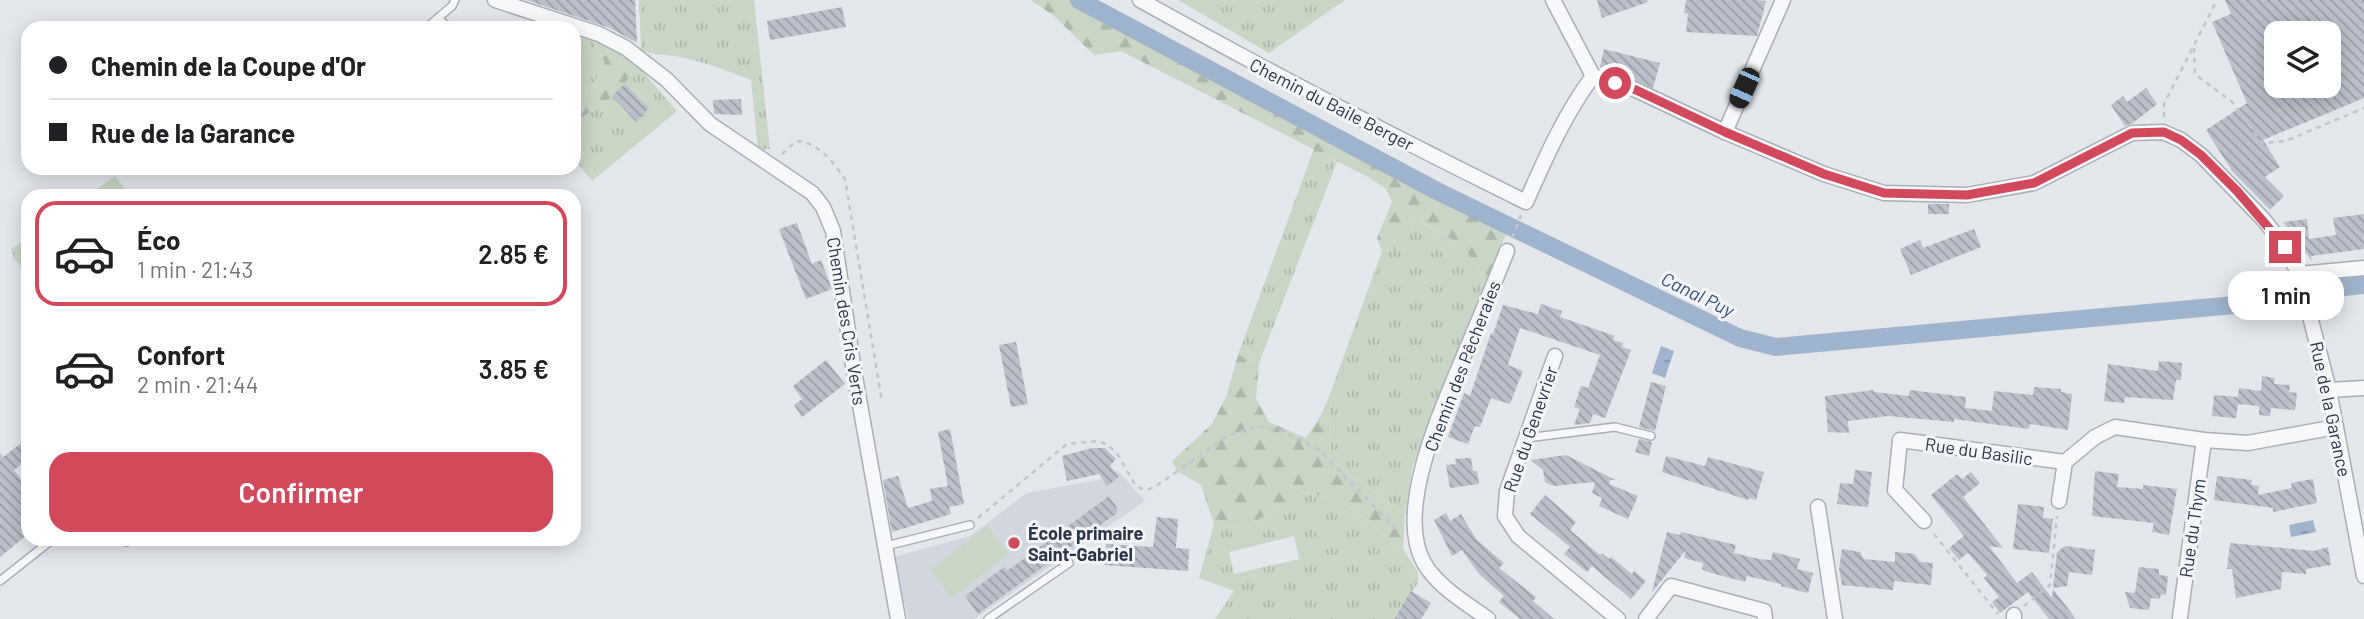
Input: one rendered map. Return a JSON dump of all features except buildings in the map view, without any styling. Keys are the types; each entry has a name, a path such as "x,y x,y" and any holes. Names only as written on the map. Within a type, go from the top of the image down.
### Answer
{"street":[{"name":"Chemin des Cris Verts","path":"495,0 559,21"},
{"name":"Chemin du Baile Berger","path":"1140,0 1321,99 1526,202 1548,152 1579,95 1593,76"},
{"path":"1553,0 1593,76 1636,90 1824,174 1884,193 1967,195 2034,183 2132,133 2164,132"},
{"path":"1725,132 1783,0"},
{"name":"Chemin des Cris Verts","path":"581,28 626,48 667,80 710,124 812,193 823,206 833,231 854,371 898,619"},
{"name":"Rue de la Garance","path":"2164,132 2181,140 2201,155 2237,191 2285,247 2300,279 2329,390 2361,544 2364,576"},
{"name":"Chemin des Pêcheraies","path":"1488,619 1441,584 1424,563 1415,536 1418,489 1431,436 1507,251"},
{"path":"2300,279 2364,268"},
{"name":"Rue du Genevrier","path":"1555,356 1507,491 1505,516 1518,536 1618,619"},
{"path":"2329,390 2364,388"},
{"path":"2059,501 2065,462 2095,437 2115,427 2204,440 2248,443 2336,428"},
{"name":"Rue du Basilic","path":"1924,522 1895,490 1900,440 2065,462"},
{"name":"Rue du Thym","path":"2180,617 2204,440"},
{"path":"1818,507 1835,619"},
{"path":"1646,619 1671,586 1764,611 1765,619"}],"lane":[{"path":"434,21 455,0"},
{"path":"438,18 441,21"},
{"path":"1526,438 1615,426 1651,436"},
{"path":"885,546 970,525"},
{"path":"0,581 44,546"},
{"path":"988,619 1069,563"}],"path":[{"path":"2164,132 2164,104 2217,0"},
{"path":"2194,48 2195,74 2232,102 2262,143 2286,141 2364,107"},
{"path":"1512,237 1518,222"},
{"path":"970,525 1067,444 1098,441 1108,445 1118,455 1134,483 1147,490 1229,435 1258,426 1282,431 1318,449 1403,535 1415,536"},
{"path":"1924,522 2010,618 2050,585 2059,501"}],"shaded area":[{"name":"École primaire Saint-Gabriel","path":"1117,470 1145,501 974,619 908,619 894,557 970,536 1027,493 1103,479"}],"green space":[{"path":"639,0 754,0 770,149 758,150 751,80 698,61 641,50"},
{"path":"1031,0 1071,0 1507,232 1486,280 1462,245 1420,221 1412,225 1403,248 1382,251 1377,238 1392,202 1386,189 1370,178 1121,51 1094,55 1054,16"},
{"path":"1178,0 1345,0 1269,53"},
{"path":"581,34 589,36 605,63 594,84 581,94"},
{"path":"589,36 636,64 621,91 581,118 581,94 594,84 605,63"},
{"path":"636,64 677,111 592,181 581,168 581,118 621,91"},
{"path":"1314,149 1337,162 1259,363 1238,355"},
{"path":"115,176 125,189 97,189"},
{"path":"1419,221 1462,245 1486,280 1412,469 1405,515 1331,460 1330,394 1382,251 1403,248 1412,225"},
{"path":"21,243 21,268 14,258 11,249"},
{"path":"1238,355 1259,363 1256,399 1269,422 1306,438 1320,417 1330,394 1331,460 1405,515 1403,549 1343,502 1302,491 1246,528 1214,524 1201,485 1177,471 1172,461 1212,424 1226,397"},
{"path":"1301,491 1343,502 1403,549 1418,572 1418,583 1393,619 1215,619 1234,591 1199,578 1214,524 1246,528","holes":["1294,536 1299,559 1234,574 1229,552"]},
{"path":"987,526 1009,554 952,598 930,570"}],"water":[{"path":"1661,346 1674,351 1665,378 1652,373"},
{"path":"2313,520 2316,532 2291,537 2289,525"}],"waterway":[{"name":"Canal Puy","path":"1079,0 1437,191 1740,338 1776,347 2268,302 2296,292 2364,285"}],"place":[{"name":"École primaire Saint-Gabriel","path":"1014,543"}],"route":[{"path":"1615,83 1824,174 1884,193 1967,195 2034,183 2132,133 2164,132 2181,140 2201,155 2264,220 2285,247"}]}
